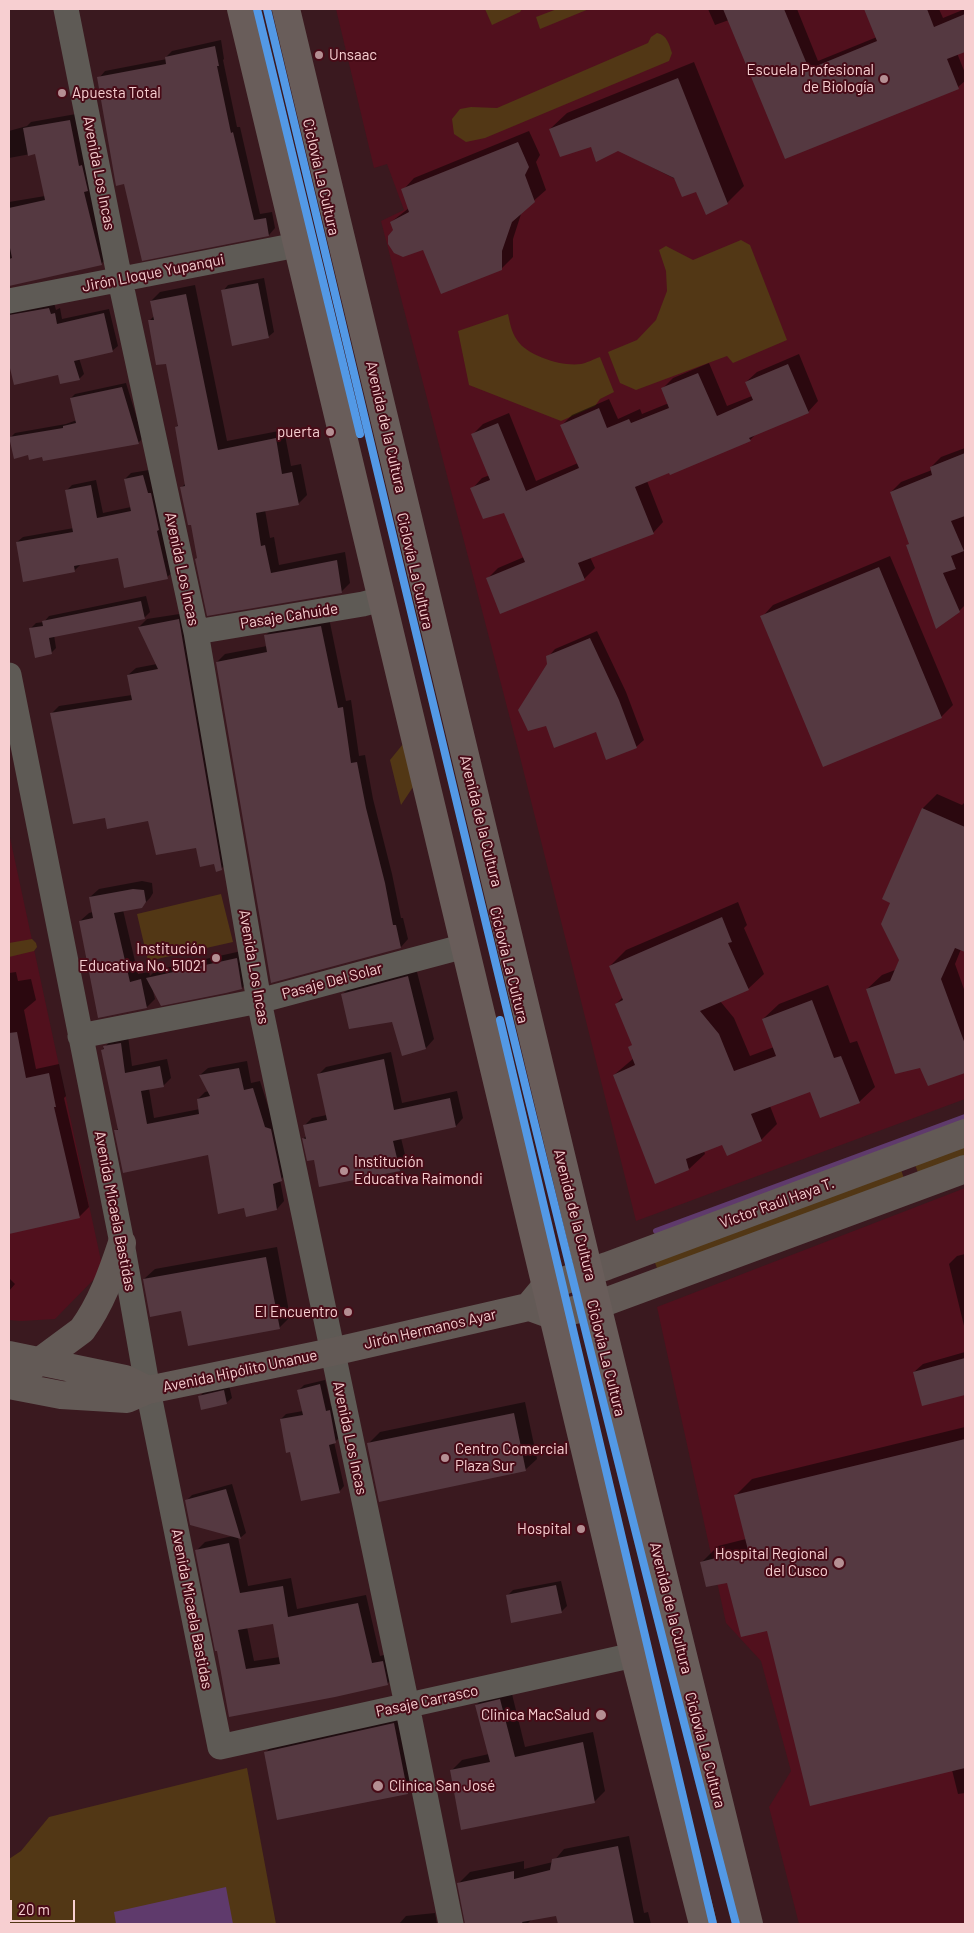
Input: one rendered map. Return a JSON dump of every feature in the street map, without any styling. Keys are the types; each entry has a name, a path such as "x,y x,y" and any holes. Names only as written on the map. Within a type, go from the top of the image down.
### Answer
{"highway":[{"path":"241,9 465,946 542,1303 703,1924"},
{"name":"Avenida de la Cultura","path":"286,9 589,1272 749,1924"}],"street":[{"name":"Avenida Los Incas","path":"66,9 120,280 196,632 259,1001 407,1705 451,1924"},
{"name":"Jirón Lloque Yupanqui","path":"9,301 297,245"},
{"name":"Pasaje Cahuide","path":"196,632 382,600"},
{"name":"Avenida Micaela Bastidas","path":"9,675 122,1243 148,1390 220,1747"},
{"name":"Pasaje Del Solar","path":"80,1036 259,1001 465,946"},
{"name":"Victor Raúl Haya T.","path":"542,1303 589,1272 965,1133"},
{"path":"542,1303 597,1305 965,1169"},
{"path":"9,1384 82,1330 90,1319 113,1269 122,1243"},
{"name":"Jirón Hermanos Ayar","path":"332,1352 542,1303"},
{"name":"Avenida Hipólito Unanue","path":"9,1384 61,1394 127,1399 148,1390 332,1352"},
{"name":"Avenida Hipólito Unanue","path":"9,1355 125,1378 148,1390"},
{"name":"Pasaje Carrasco","path":"220,1747 634,1655"}],"shaded area":[{"path":"336,9 965,9 965,1099 636,1221 520,757 381,221 404,210 387,164 374,168"},
{"path":"485,9 522,9 520,12 492,25"},
{"path":"557,9 589,9 540,29 536,17"},
{"path":"657,33 663,36 669,43 672,53 669,61 485,138 466,142 454,134 452,119 460,109 471,107 497,108 648,43 651,37"},
{"path":"741,240 750,245 787,340 733,363 727,356 636,390 620,383 608,352 637,340 656,320 667,291 666,271 659,250 666,246 693,260"},
{"path":"508,314 517,340 522,346 537,355 565,364 583,363 600,357 614,392 600,399 595,406 561,421 469,385 458,331"},
{"path":"403,744 413,787 401,805 390,760"},
{"path":"9,833 103,1270 55,1319 9,1320"},
{"path":"221,894 233,942 148,961 137,914"},
{"path":"32,939 37,947 34,951 9,957 9,943"},
{"path":"965,1143 965,1163 920,1178 914,1162"},
{"path":"900,1167 906,1184 659,1274 654,1260"},
{"name":"Hospital Regional del Cusco","path":"965,1188 965,1924 799,1924 769,1807 791,1771 761,1661 726,1623 657,1307"},
{"path":"247,1768 276,1924 9,1924 9,1859 21,1851 49,1817"},
{"path":"226,1887 233,1924 116,1924 114,1912"}],"building":[{"path":"723,9 784,9 809,69 877,41 864,9 927,9 934,27 965,14 965,52 947,59 959,89 785,159"},
{"path":"215,46 219,66 217,66 231,133 233,132 254,220 266,218 269,236 142,261 124,184 116,186 97,77 166,64 165,57"},
{"path":"678,78 728,204 706,215 696,192 682,197 674,178 618,151 596,162 591,147 560,157 549,129"},
{"path":"70,120 79,166 82,165 88,191 84,192 102,265 9,286 9,259 12,258 9,243 9,208 45,200 35,154 28,156 23,128"},
{"path":"518,142 529,167 525,175 535,202 512,222 502,251 502,270 441,294 423,250 403,257 394,253 388,244 388,236 393,230 390,222 409,212 401,189"},
{"path":"258,283 269,338 232,346 221,290"},
{"path":"186,294 218,450 276,438 282,474 292,472 299,505 256,513 261,546 265,545 271,573 337,560 342,593 207,616 195,559 197,558 191,525 188,525 180,487 185,486 175,427 178,426 166,364 156,365 148,320 154,320 150,301"},
{"path":"49,308 51,314 55,313 57,324 104,313 113,352 74,361 80,380 60,384 58,375 14,385 9,364 9,315"},
{"path":"788,364 809,413 749,438 751,441 670,475 669,473 635,487 654,534 578,563 585,580 500,614 486,578 525,562 504,513 483,519 470,488 490,480 471,434 498,423 526,491 579,468 560,425 599,408 607,428 629,419 631,423 669,408 661,388 698,373 717,416 753,400 745,382"},
{"path":"122,387 139,444 43,461 42,457 29,460 28,455 14,459 9,437 63,428 63,426 76,423 70,398"},
{"path":"965,453 965,516 951,521 964,551 951,556 956,569 943,573 960,612 936,629 906,545 909,544 890,492 932,475 930,467"},
{"path":"143,475 148,493 151,493 168,579 124,588 118,558 74,566 75,572 23,582 16,542 73,532 65,490 91,485 97,518 131,511 124,479"},
{"path":"879,567 942,718 823,767 760,616"},
{"path":"141,601 145,619 49,638 52,654 35,658 29,628 43,626 42,621"},
{"path":"179,619 222,870 216,872 214,864 200,867 196,848 156,855 148,821 107,829 105,818 73,824 50,713 132,700 127,675 158,669 138,627"},
{"path":"321,626 338,708 343,707 351,763 357,762 393,925 396,925 401,948 271,983 216,662 267,652 264,635"},
{"path":"590,638 619,700 637,748 606,760 596,732 554,748 546,726 528,731 518,710 547,664 546,656"},
{"path":"922,808 965,827 965,952 955,948 941,979 965,1044 965,1073 928,1086 920,1068 895,1074 866,989 890,981 899,960 881,924 890,903 882,899"},
{"path":"133,889 144,890 146,902 142,908 114,913 130,982 141,979 147,1008 98,1018 79,921 93,918 89,897"},
{"path":"722,917 732,942 728,943 749,990 700,1011 719,1034 734,1071 776,1056 762,1019 812,1000 834,1058 841,1056 860,1103 820,1118 810,1092 751,1114 762,1141 727,1156 722,1145 686,1159 689,1170 655,1184 613,1075 635,1065 628,1047 632,1045 615,1004 623,1000 609,966"},
{"path":"237,958 242,989 226,993 161,1006 146,978"},
{"path":"408,976 426,1049 402,1056 392,1022 349,1029 341,994"},
{"path":"17,1032 26,1078 49,1073 56,1107 54,1107 80,1218 9,1234 9,1033"},
{"path":"121,1043 125,1073 160,1066 164,1087 141,1091 147,1124 199,1114 197,1099 210,1096 199,1075 239,1068 244,1090 253,1088 265,1127 271,1129 282,1181 273,1184 277,1210 246,1217 244,1208 218,1214 208,1155 123,1173 114,1130 118,1130 101,1050 104,1049 103,1046"},
{"path":"384,1059 394,1110 450,1098 456,1127 393,1141 400,1171 319,1187 314,1160 307,1161 302,1138 306,1139 303,1125 327,1120 317,1074"},
{"path":"266,1257 280,1329 188,1346 181,1311 150,1317 143,1279"},
{"path":"965,1358 965,1395 922,1406 913,1372"},
{"path":"320,1384 326,1411 330,1410 336,1443 329,1445 340,1493 301,1501 290,1452 286,1453 280,1419 303,1415 297,1390"},
{"path":"224,1390 227,1404 201,1410 198,1396"},
{"name":"Centro Comercial Plaza Sur","path":"514,1413 526,1471 379,1502 367,1443"},
{"path":"965,1439 965,1768 810,1806 767,1631 741,1637 727,1583 706,1587 700,1562 748,1550 734,1495"},
{"path":"226,1489 241,1539 190,1525 185,1500"},
{"path":"229,1543 240,1593 283,1586 288,1617 358,1603 372,1663 383,1661 388,1685 229,1717 195,1550","holes":["273,1624 280,1664 246,1669 238,1630"]},
{"path":"556,1585 562,1613 511,1623 506,1595"},
{"path":"500,1699 515,1757 583,1742 595,1803 461,1830 450,1770 490,1762 475,1705"},
{"path":"394,1723 408,1794 277,1820 264,1752"},
{"path":"618,1846 634,1924 558,1924 556,1916 522,1922 523,1924 465,1924 457,1883 514,1871 514,1879 550,1870 552,1859"}],"waterway":[{"path":"656,1231 965,1117"}],"cycle path":[{"path":"257,9 360,434"},
{"name":"Ciclovía La Cultura","path":"267,9 555,1207 674,1685 736,1924"},
{"path":"500,1020 713,1924"}],"place":[{"name":"Unsaac","path":"319,55"},
{"name":"Escuela Profesional de Biología","path":"884,79"},
{"name":"Apuesta Total","path":"62,93"},
{"name":"puerta","path":"330,432"},
{"name":"Institución Educativa No. 51021","path":"216,958"},
{"name":"Institución Educativa Raimondi","path":"344,1171"},
{"name":"El Encuentro","path":"348,1312"},
{"name":"Centro Comercial Plaza Sur","path":"445,1458"},
{"name":"Hospital","path":"581,1529"},
{"name":"Hospital Regional del Cusco","path":"839,1563"},
{"name":"Clinica MacSalud","path":"601,1715"},
{"name":"Clinica San José","path":"378,1786"}]}
